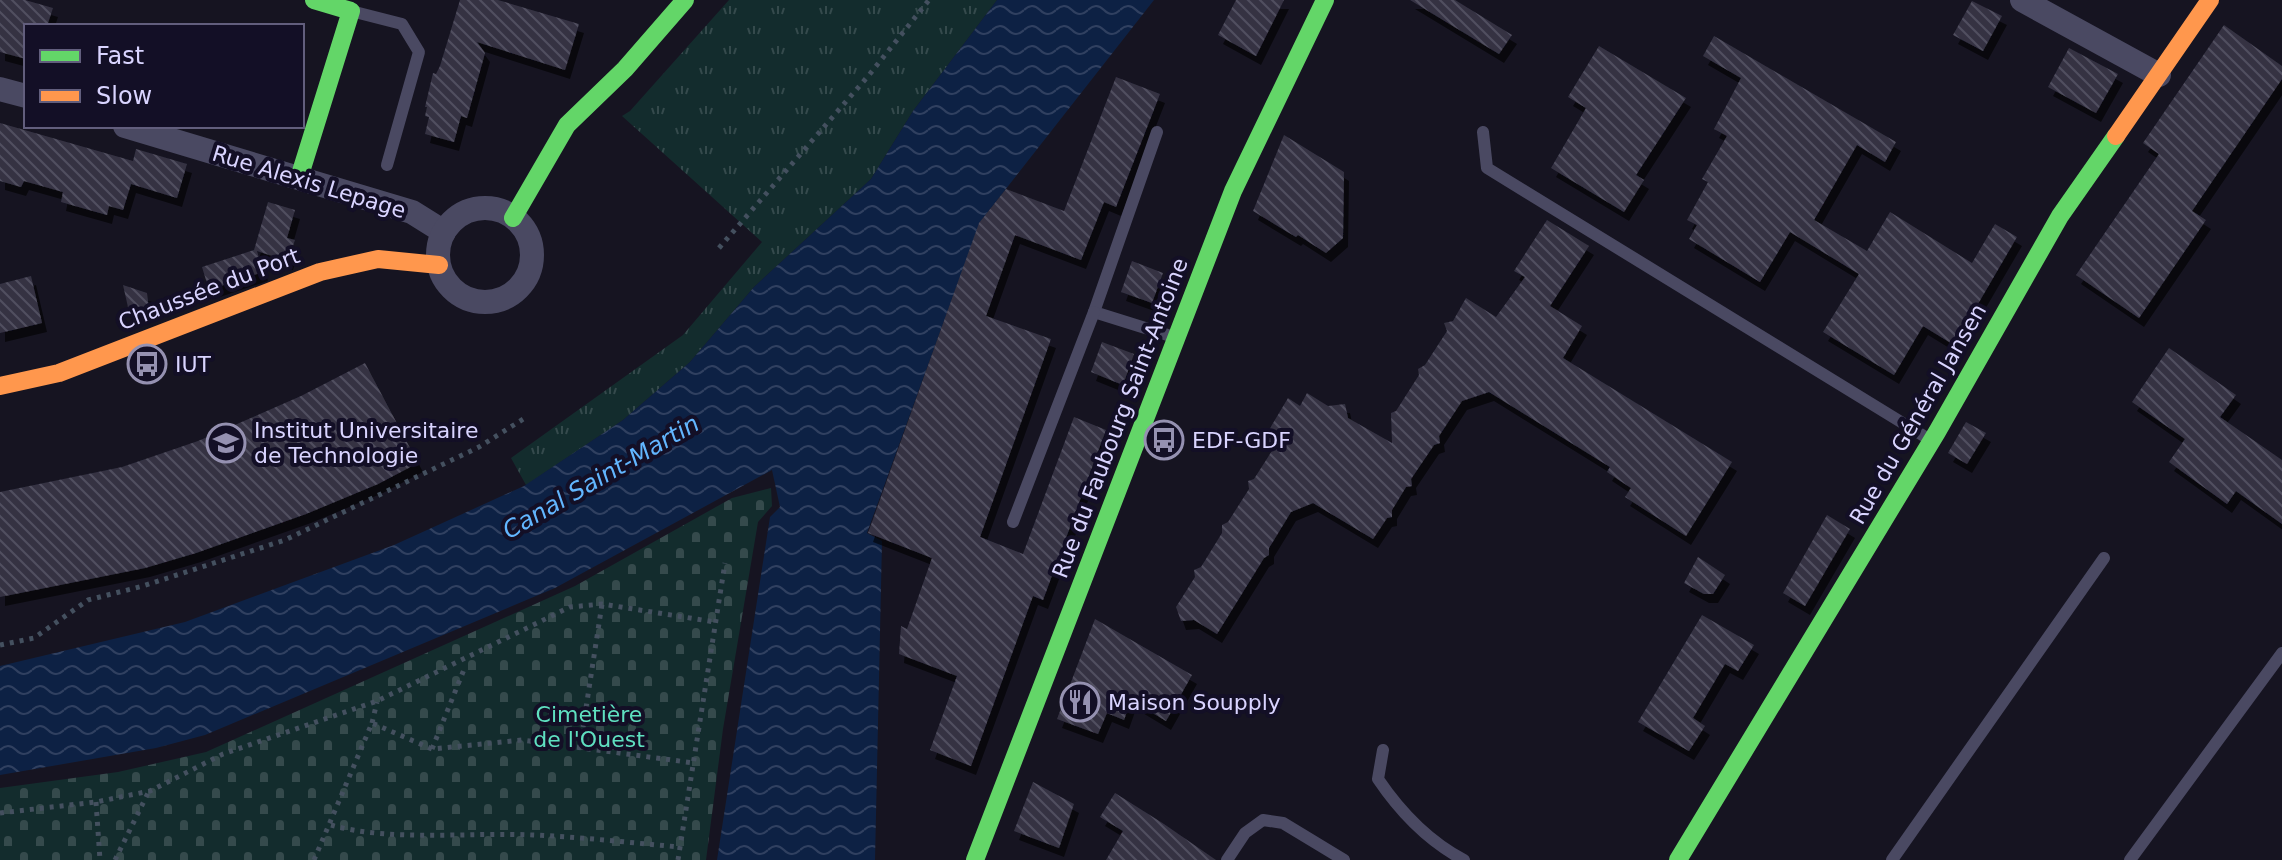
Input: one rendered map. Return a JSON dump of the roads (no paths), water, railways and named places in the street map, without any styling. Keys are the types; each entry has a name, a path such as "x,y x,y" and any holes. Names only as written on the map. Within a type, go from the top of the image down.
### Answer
{"street":[{"path":"299,178 351,11 314,0"},
{"path":"513,218 567,125 625,69 685,0"},
{"name":"Rue du Faubourg Saint-Antoine","path":"975,860 1233,191 1325,0"},
{"path":"2022,0 2159,75"},
{"name":"Rue du Général Jansen","path":"1678,860 1932,441 2060,216 2210,0"},
{"path":"0,89 24,95"},
{"name":"Rue Alexis Lepage","path":"132,128 412,212 444,232"},
{"path":"489,208 513,218 524,230 530,245 531,262 526,277 509,295 486,302 470,300 456,292 445,280 439,265 439,242 452,221 475,209 489,208"},
{"name":"Chaussée du Port","path":"0,386 59,373 320,272 378,259 439,265"}],"lane":[{"path":"351,11 402,24 419,52 387,165"},
{"path":"1013,522 1094,312 1157,132"},
{"path":"1483,132 1487,168 1932,441"},
{"path":"1094,312 1177,338"},
{"path":"1895,859 2104,558"},
{"path":"2130,860 2282,653"},
{"path":"1383,750 1378,779 1398,809 1429,837 1464,860"},
{"path":"1227,860 1245,833 1263,820 1283,823 1344,860"}],"water":[{"name":"Canal Saint-Martin","path":"997,0 1154,0 980,222 867,533 882,541 875,860 717,860 770,517 780,507 772,470 555,588 205,735 156,748 0,775 0,666 185,622 394,545 524,486 623,420 690,362 754,287 871,179 913,111"}],"place":[{"name":"IUT","path":"147,364"},
{"name":"EDF-GDF","path":"1164,440"},
{"name":"Institut Universitaire de Technologie","path":"226,443"},
{"name":"Maison Soupply","path":"1080,702"}],"park label":[{"name":"Cimetière de l'Ouest","path":"589,726"}]}
